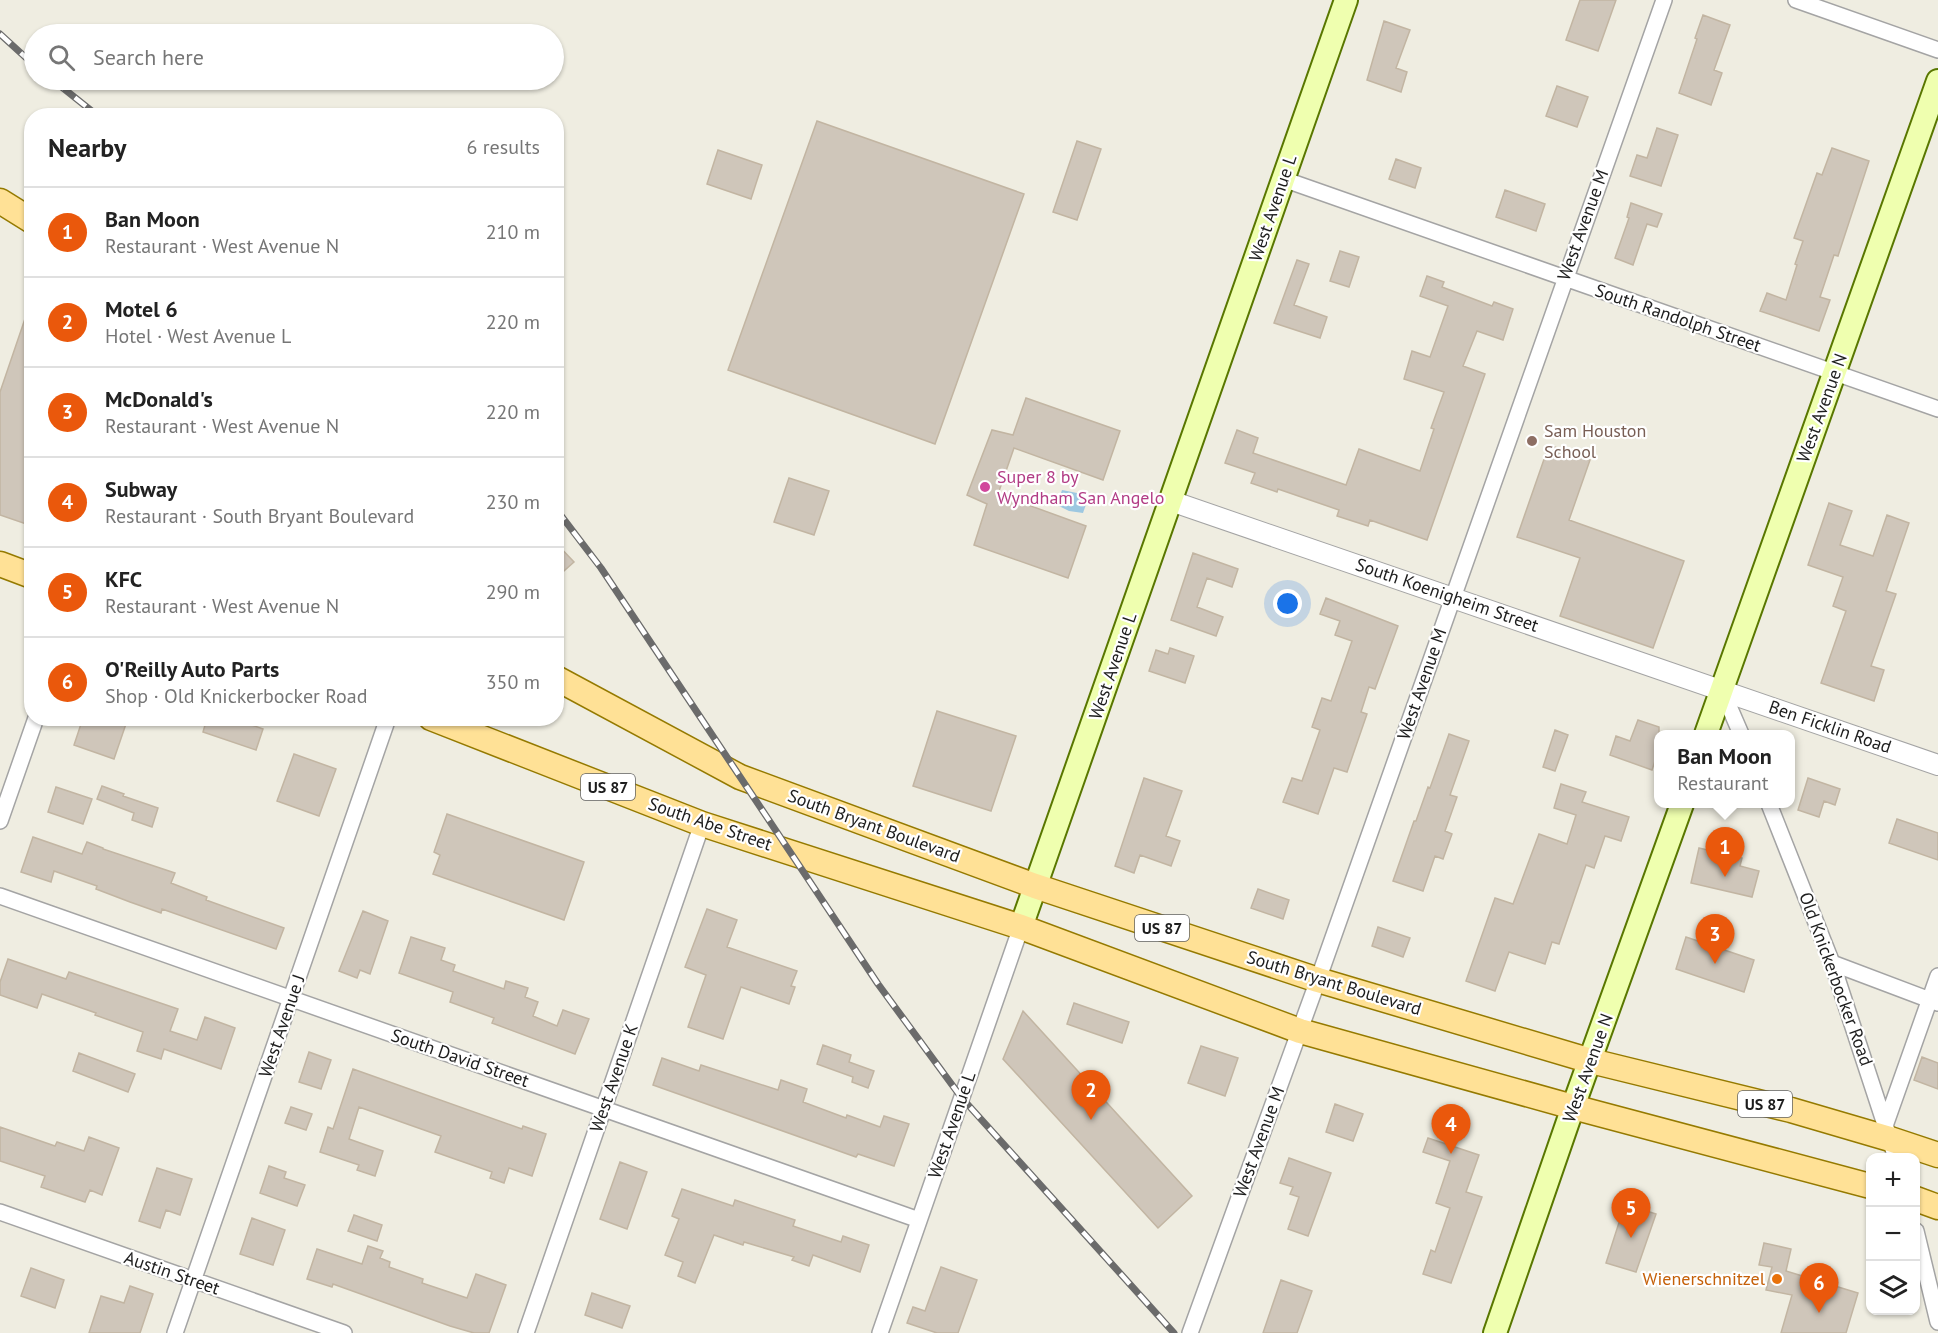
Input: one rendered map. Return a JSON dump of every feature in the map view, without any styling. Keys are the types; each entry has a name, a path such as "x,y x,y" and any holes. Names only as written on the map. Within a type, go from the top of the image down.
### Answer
{"main road":[{"name":"West Avenue L","path":"1021,927 1346,0"},
{"name":"West Avenue N","path":"1708,730 1938,81"},
{"path":"0,201 24,216"},
{"path":"0,564 24,573"},
{"name":"South Bryant Boulevard","path":"564,682 741,777 1035,886 1318,980 1591,1060 1791,1110 1938,1155"},
{"name":"South Abe Street","path":"451,726 702,824 1021,927"},
{"name":"West Avenue N","path":"1495,1333 1681,808"},
{"name":"US 87","path":"1021,927 1300,1031 1866,1185"},
{"path":"1920,1200 1938,1207"}],"street":[{"name":"West Avenue M","path":"1190,1333 1300,1031 1664,0"},
{"path":"1796,0 1938,50"},
{"name":"South Randolph Street","path":"1283,179 1938,409"},
{"name":"South Koenigheim Street","path":"1171,501 1722,690"},
{"path":"1722,690 1739,730"},
{"name":"Ben Ficklin Road","path":"1722,690 1938,765"},
{"path":"0,821 33,726"},
{"name":"West Avenue J","path":"175,1333 385,726"},
{"name":"Old Knickerbocker Road","path":"1771,808 1832,963 1891,1140"},
{"name":"West Avenue K","path":"526,1333 702,824"},
{"name":"South David Street","path":"0,896 919,1220"},
{"name":"West Avenue L","path":"880,1333 1021,927"},
{"path":"1832,963 1934,1001"},
{"path":"1891,1140 1934,1001 1938,976"},
{"name":"Austin Street","path":"0,1212 344,1333"},
{"path":"1920,1247 1938,1322"}],"water":[{"path":"1062,490 1077,493 1088,499 1083,513 1069,511 1057,505"}],"building":[{"path":"1580,0 1616,0 1598,51 1566,40"},
{"path":"1703,15 1730,25 1714,70 1722,73 1711,105 1679,93"},
{"path":"1384,21 1410,30 1396,68 1407,72 1401,92 1367,80"},
{"path":"1557,86 1588,97 1577,127 1546,116"},
{"path":"817,121 1024,194 935,444 728,370"},
{"path":"1657,128 1678,135 1661,186 1630,176 1637,155 1647,158"},
{"path":"1077,141 1101,149 1077,220 1053,212"},
{"path":"1832,148 1869,161 1838,256 1834,255 1820,297 1830,300 1819,331 1760,311 1767,293 1786,300 1803,241 1794,238 1817,173 1822,175"},
{"path":"718,150 762,165 751,199 707,184"},
{"path":"1396,159 1421,168 1415,188 1389,179"},
{"path":"1505,190 1545,204 1536,231 1496,217"},
{"path":"1631,203 1662,214 1657,227 1647,224 1633,265 1615,258 1629,218 1627,217"},
{"path":"1340,251 1359,257 1349,287 1330,281"},
{"path":"1297,260 1309,264 1294,305 1327,317 1320,338 1274,323"},
{"path":"1427,276 1444,282 1442,287 1492,306 1494,302 1513,309 1503,340 1477,331 1463,366 1485,374 1427,540 1370,520 1368,526 1337,516 1339,510 1278,489 1277,492 1251,483 1255,473 1225,463 1237,430 1258,438 1253,453 1346,485 1359,449 1420,471 1434,429 1431,428 1444,392 1404,379 1412,351 1430,357 1448,306 1420,296"},
{"path":"24,322 24,523 0,515 0,392"},
{"name":"Super 8 by Wyndham San Angelo","path":"1026,398 1120,431 1103,480 1014,448 998,494 1086,526 1068,578 974,545 987,504 967,495 992,430 1013,435"},
{"path":"1549,445 1590,460 1569,520 1684,561 1653,648 1560,616 1580,558 1517,537"},
{"path":"789,478 829,491 814,535 774,522"},
{"path":"1829,503 1852,511 1840,545 1873,556 1887,515 1909,523 1886,591 1896,594 1871,666 1884,670 1874,701 1821,683 1846,611 1833,606 1843,577 1808,565"},
{"path":"564,551 574,562 564,571"},
{"path":"1193,553 1238,569 1232,587 1207,578 1197,607 1223,617 1216,636 1171,620"},
{"path":"1326,598 1398,626 1375,689 1369,687 1361,712 1367,714 1347,772 1334,768 1318,814 1283,802 1292,778 1302,781 1320,730 1312,727 1322,698 1331,701 1352,641 1335,635 1340,621 1320,614"},
{"path":"1170,648 1194,656 1185,683 1149,671 1156,650 1168,654"},
{"path":"937,711 1016,736 991,811 913,786"},
{"path":"1638,720 1659,727 1659,730 1654,730 1652,770 1610,755 1616,736 1630,741"},
{"path":"80,726 125,726 114,759 74,745"},
{"path":"205,726 255,726 263,729 256,750 203,732"},
{"path":"1555,730 1568,735 1555,771 1543,767"},
{"path":"1449,734 1469,741 1450,795 1457,797 1445,831 1452,834 1443,859 1435,856 1423,891 1393,881"},
{"path":"294,754 336,769 319,816 277,801"},
{"path":"1144,778 1182,791 1166,836 1180,841 1171,866 1140,855 1134,873 1115,866"},
{"path":"1808,778 1840,789 1835,805 1824,801 1819,817 1798,810"},
{"path":"1561,784 1586,792 1582,802 1629,817 1621,841 1605,836 1594,868 1586,865 1559,944 1552,942 1545,964 1509,952 1495,991 1466,981 1495,898 1513,904 1539,834 1567,844 1576,815 1554,808"},
{"path":"102,786 158,808 152,827 132,820 134,813 97,799"},
{"path":"56,787 92,799 83,824 48,812"},
{"path":"447,814 584,862 564,920 433,874 440,855 434,852"},
{"path":"1897,819 1938,833 1938,860 1889,843"},
{"path":"33,837 82,854 87,842 175,873 171,883 207,897 206,900 284,928 276,949 162,909 161,913 54,871 51,882 21,872"},
{"path":"1699,848 1742,858 1740,866 1759,871 1752,897 1691,883"},
{"path":"1258,889 1289,900 1283,919 1251,908"},
{"path":"707,909 737,920 727,947 797,971 791,986 795,987 789,1004 741,987 723,1039 688,1027 706,975 685,967"},
{"path":"363,911 388,921 370,974 360,970 357,978 339,971"},
{"path":"1378,927 1410,938 1403,957 1372,946"},
{"path":"411,937 445,948 441,960 455,965 453,971 504,989 506,981 528,988 525,997 538,1002 533,1016 557,1026 563,1010 589,1019 575,1054 492,1023 494,1018 450,1002 453,992 399,973"},
{"path":"1686,937 1754,960 1744,992 1676,969"},
{"path":"8,959 66,979 69,972 178,1009 170,1031 197,1040 205,1017 235,1028 221,1069 164,1049 161,1059 137,1051 143,1032 42,994 37,1008 0,995 0,982"},
{"path":"1074,1003 1129,1022 1122,1043 1067,1024"},
{"path":"1023,1011 1192,1196 1158,1228 1003,1059"},
{"path":"823,1045 851,1055 849,1062 874,1071 868,1088 852,1082 853,1077 817,1064"},
{"path":"1201,1046 1238,1058 1225,1096 1188,1083"},
{"path":"309,1052 331,1060 321,1089 299,1082"},
{"path":"79,1053 135,1074 128,1092 73,1071"},
{"path":"1922,1057 1938,1063 1938,1089 1914,1080"},
{"path":"662,1058 699,1071 701,1065 778,1090 781,1080 807,1089 803,1102 846,1118 847,1115 880,1127 884,1116 909,1124 894,1166 858,1154 856,1157 653,1085"},
{"path":"353,1069 522,1129 523,1126 546,1134 532,1176 509,1168 504,1183 490,1178 492,1172 435,1152 441,1136 359,1107 349,1139 383,1151 375,1176 357,1170 359,1165 320,1152 328,1127 333,1129"},
{"path":"1335,1104 1363,1114 1353,1141 1326,1132"},
{"path":"291,1107 312,1114 306,1130 285,1123"},
{"path":"0,1127 55,1146 57,1142 84,1151 89,1137 119,1148 102,1195 90,1190 85,1202 41,1187 45,1176 0,1161"},
{"path":"1428,1138 1479,1155 1466,1192 1482,1197 1451,1283 1423,1274 1431,1250 1435,1252 1450,1208 1436,1203 1450,1161 1423,1152"},
{"path":"1289,1158 1331,1173 1308,1236 1288,1229 1299,1197 1290,1194 1293,1187 1280,1183"},
{"path":"620,1162 647,1172 627,1229 600,1219"},
{"path":"269,1166 286,1172 284,1178 305,1185 297,1206 260,1193"},
{"path":"157,1168 192,1179 180,1215 166,1210 160,1228 139,1221"},
{"path":"682,1189 733,1206 735,1200 795,1220 793,1226 841,1242 843,1236 869,1245 860,1272 813,1255 809,1266 792,1260 794,1257 744,1242 743,1245 714,1235 695,1283 678,1276 683,1262 665,1255 679,1219 672,1216"},
{"path":"1625,1204 1656,1214 1636,1272 1606,1263"},
{"path":"354,1215 382,1225 377,1241 348,1231"},
{"path":"252,1218 285,1230 273,1265 240,1254"},
{"path":"1764,1243 1791,1249 1786,1271 1858,1293 1846,1333 1781,1333 1792,1295 1766,1290 1772,1267 1759,1265"},
{"path":"368,1246 383,1251 380,1258 390,1262 389,1267 423,1279 422,1283 467,1298 476,1274 506,1285 489,1333 474,1333 450,1326 333,1284 332,1287 307,1279 317,1249 362,1264"},
{"path":"941,1267 977,1280 958,1333 937,1333 907,1323 913,1307 925,1311"},
{"path":"31,1268 64,1280 55,1308 21,1296"},
{"path":"1281,1280 1312,1291 1297,1333 1263,1333"},
{"path":"130,1286 153,1294 140,1333 89,1333 101,1296 124,1303"},
{"path":"592,1293 630,1306 622,1328 585,1315"}],"railway":[{"path":"0,34 24,56"},
{"path":"66,90 88,108"},
{"path":"564,519 601,568 878,984 961,1097 1174,1333"}],"place":[{"name":"Sam Houston School","path":"1532,441"},
{"name":"Super 8 by Wyndham San Angelo","path":"985,487"},
{"name":"Ban Moon","path":"1725,877"},
{"name":"McDonald's","path":"1715,964"},
{"name":"Motel 6","path":"1091,1120"},
{"name":"Subway","path":"1451,1154"},
{"name":"KFC","path":"1631,1238"},
{"name":"Wienerschnitzel","path":"1777,1279"},
{"name":"O'Reilly Auto Parts","path":"1819,1313"}]}
